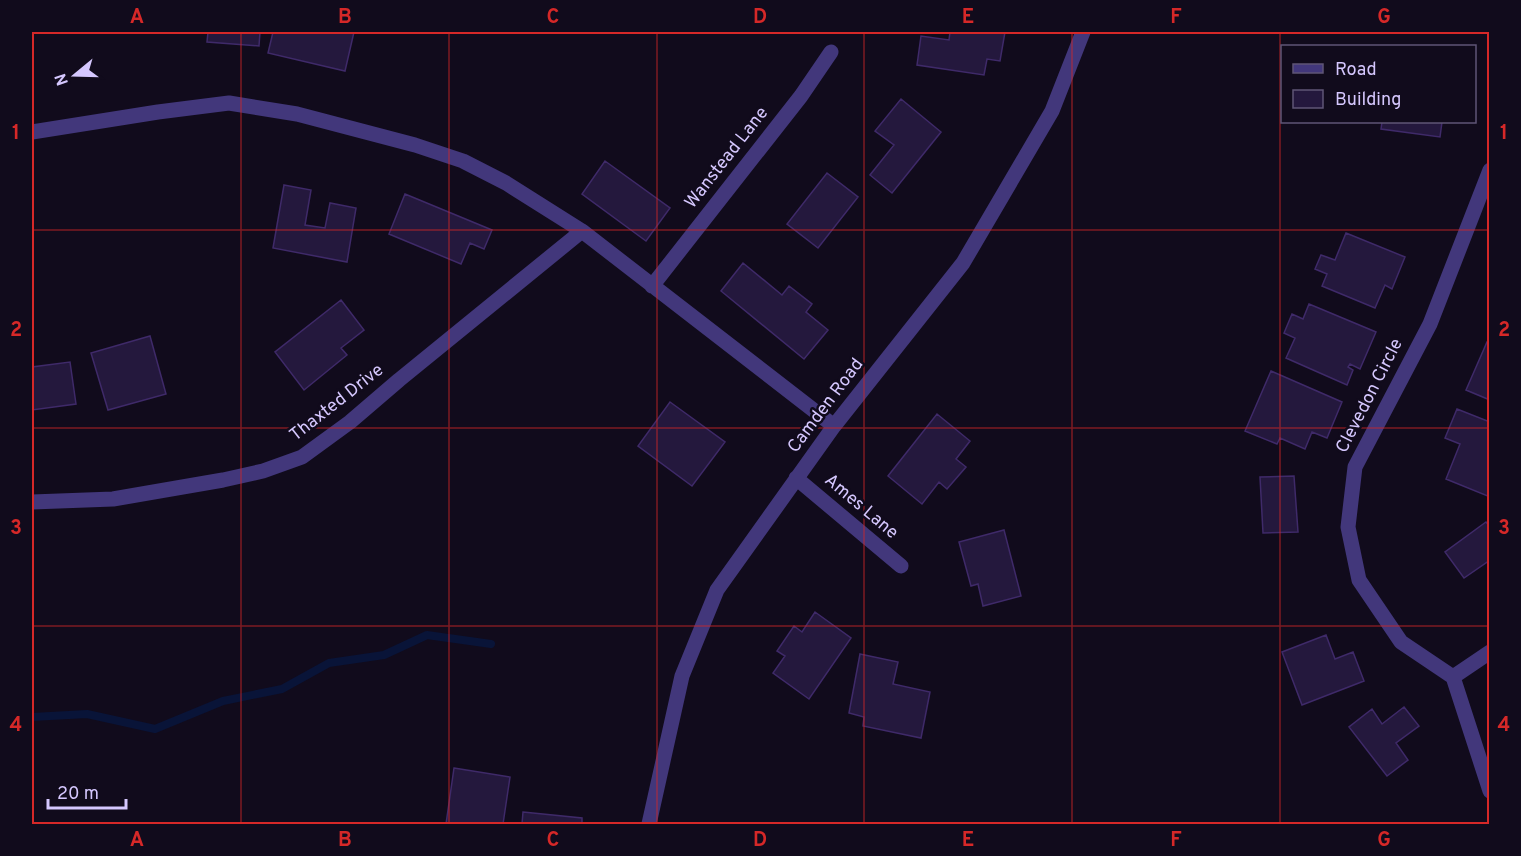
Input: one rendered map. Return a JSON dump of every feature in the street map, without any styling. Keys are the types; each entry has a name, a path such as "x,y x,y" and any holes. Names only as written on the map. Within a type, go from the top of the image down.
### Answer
{"street":[{"name":"Camden Road","path":"649,825 682,676 717,590 834,426 963,263 1052,111 1083,32"},
{"name":"Wanstead Lane","path":"652,285 801,96 831,52"},
{"path":"32,132 229,103 297,114 416,145 463,161 506,183 582,231 834,426"},
{"name":"Clevedon Circle","path":"1453,676 1401,642 1359,580 1348,527 1355,466 1430,324 1490,170"},
{"name":"Thaxted Drive","path":"32,502 113,499 223,480 263,471 302,457 350,422 582,231"},
{"name":"Ames Lane","path":"796,478 901,566"},
{"path":"1490,652 1453,676 1490,791"}],"building":[{"path":"208,32 260,32 259,46 207,42"},
{"path":"273,32 354,32 345,71 268,53"},
{"path":"950,32 1005,32 1000,61 987,59 984,75 917,65 921,36 949,40"},
{"path":"901,99 941,132 892,193 870,175 894,145 875,131"},
{"path":"1382,123 1442,123 1440,137 1381,129"},
{"path":"605,161 670,208 646,241 582,194"},
{"path":"827,173 858,197 818,248 787,224"},
{"path":"284,185 311,190 305,225 325,228 330,203 356,208 347,262 273,248"},
{"path":"405,194 492,230 484,249 470,243 461,264 389,234"},
{"path":"1346,233 1405,257 1392,289 1385,285 1375,308 1322,286 1327,274 1315,269 1321,255 1335,260"},
{"path":"743,263 782,295 789,286 812,304 806,312 828,330 804,359 721,291"},
{"path":"341,300 364,330 341,348 347,355 304,390 275,352"},
{"path":"1309,304 1376,332 1360,369 1350,364 1348,367 1353,370 1347,385 1286,358 1295,338 1284,333 1292,314 1303,319"},
{"path":"150,336 166,394 108,410 91,353"},
{"path":"1487,342 1490,343 1490,400 1466,390"},
{"path":"70,362 76,404 32,410 32,367"},
{"path":"1271,371 1342,402 1327,438 1312,432 1305,449 1280,438 1277,444 1245,431"},
{"path":"670,402 725,442 692,486 638,446"},
{"path":"1457,409 1490,422 1490,497 1446,479 1460,444 1445,438"},
{"path":"937,414 970,441 956,459 966,467 947,489 939,482 922,504 888,476"},
{"path":"1294,476 1298,532 1263,533 1260,477"},
{"path":"1486,522 1490,527 1490,560 1464,578 1445,552"},
{"path":"1004,530 1021,596 983,606 978,584 971,586 959,542"},
{"path":"815,612 851,638 809,699 773,673 785,656 777,651 794,626 802,632"},
{"path":"1326,635 1335,659 1353,652 1364,681 1302,705 1282,652"},
{"path":"860,654 898,662 893,684 930,692 921,738 863,726 864,717 849,713"},
{"path":"1404,707 1419,726 1396,743 1408,760 1387,776 1349,727 1372,709 1382,724"},
{"path":"454,768 510,777 503,824 446,824"},
{"path":"523,812 582,818 582,824 522,824"}],"waterway":[{"path":"32,717 87,714 155,729 223,701 282,689 329,663 384,655 427,635 491,644"}]}
